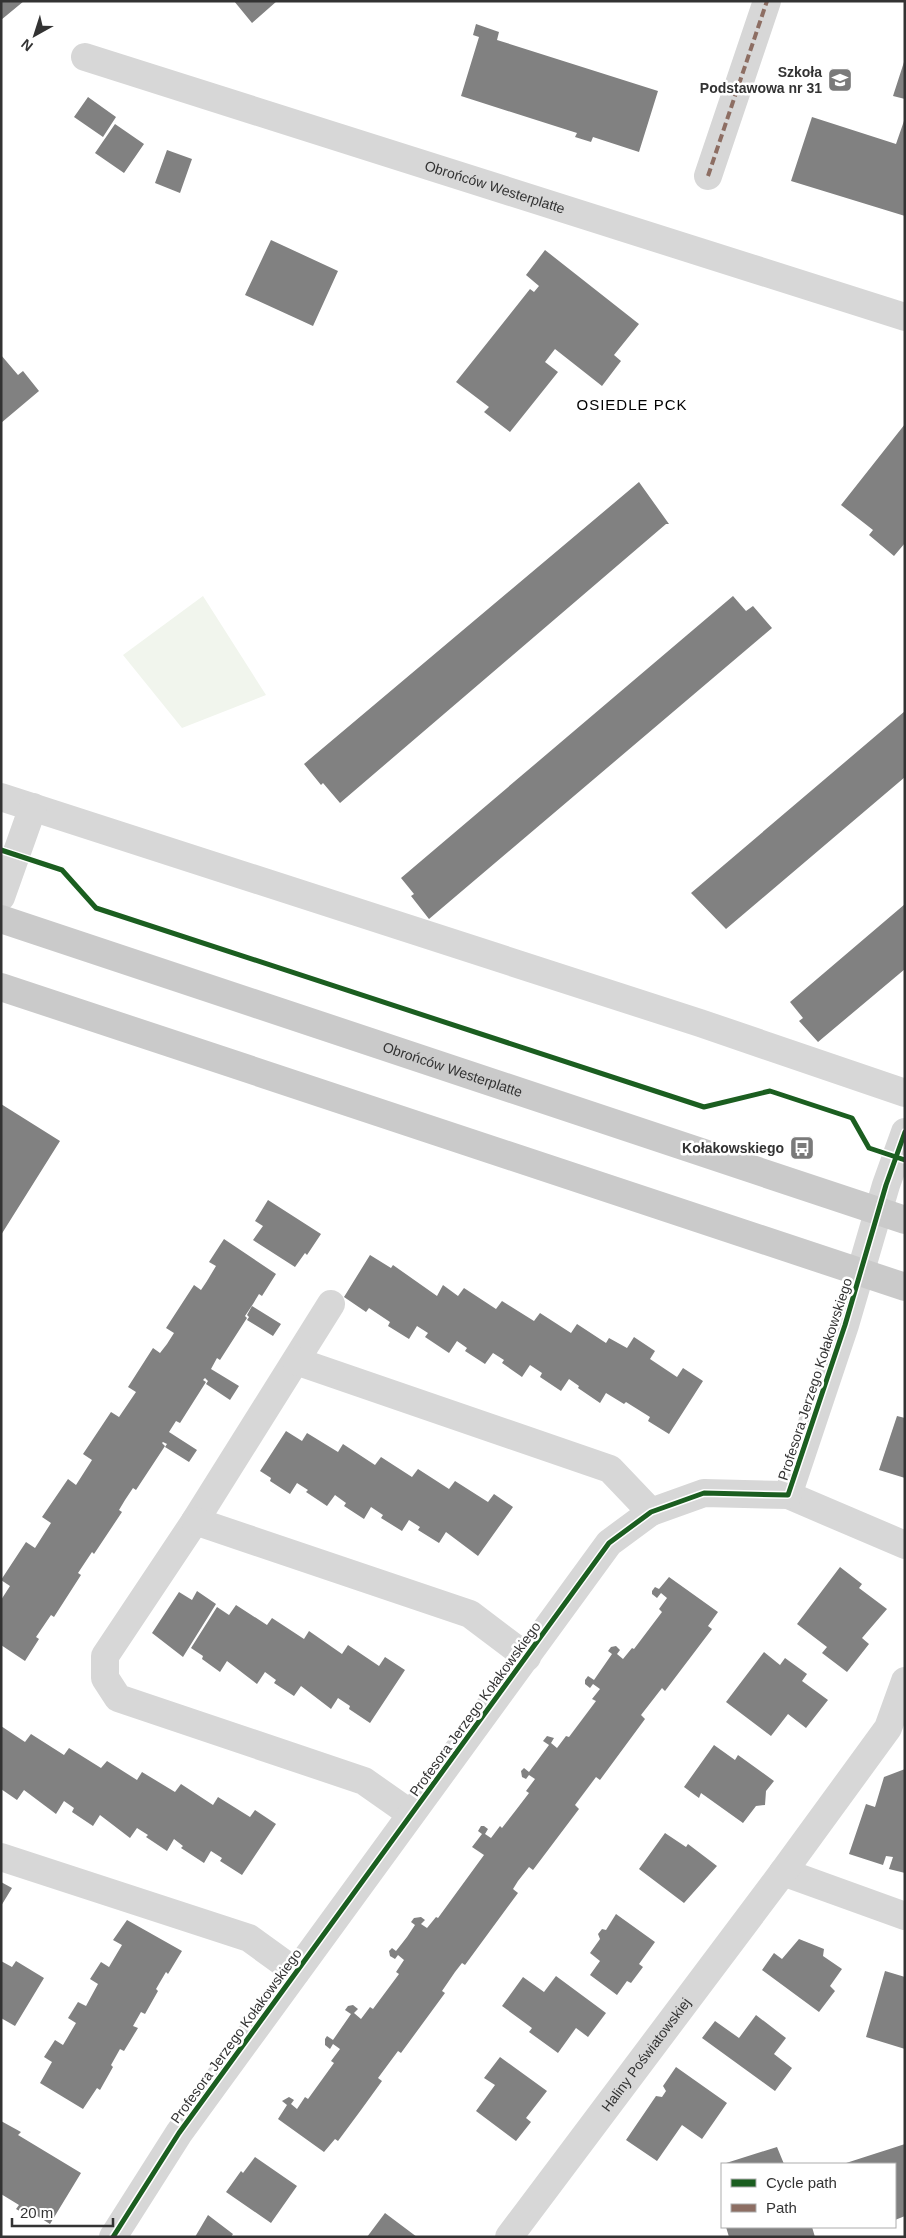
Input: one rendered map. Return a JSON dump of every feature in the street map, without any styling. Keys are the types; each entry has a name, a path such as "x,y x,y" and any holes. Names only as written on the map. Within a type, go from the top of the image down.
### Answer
{"main road":[{"name":"Obrońców Westerplatte","path":"1,919 905,1220"},
{"path":"1,988 905,1287"}],"street":[{"path":"708,176 767,1"},
{"name":"Obrońców Westerplatte","path":"85,57 905,317"},
{"path":"1,797 691,1020 905,1093"},
{"path":"1,897 33,807"},
{"name":"Profesora Jerzego Kołakowskiego","path":"113,2237 179,2133 609,1544 651,1512 704,1493 788,1495 861,1273 886,1185 905,1132"},
{"name":"Profesora Jerzego Kołakowskiego","path":"331,1304 305,1342 296,1361 195,1521 106,1656 105,1678 118,1698 364,1781 412,1814"},
{"path":"296,1361 610,1468 651,1512"},
{"path":"788,1495 905,1545"},
{"name":"Profesora Jerzego Kołakowskiego","path":"195,1521 470,1614 527,1656"},
{"name":"Haliny Poświatowskiej","path":"509,2237 783,1872 896,1730 905,1681"},
{"name":"Profesora Jerzego Kołakowskiego","path":"1,1857 249,1938 296,1972"},
{"path":"783,1872 905,1916"}],"shaded area":[{"path":"203,596 266,695 182,728 123,655"}],"building":[{"path":"1,1 24,1 1,20"},
{"path":"234,1 277,1 252,23"},
{"path":"476,24 499,32 497,40 658,91 639,152 593,137 591,142 575,137 577,133 461,96 479,37 473,35"},
{"path":"905,62 905,99 893,96"},
{"path":"88,97 116,117 103,137 74,117"},
{"path":"812,117 896,144 905,118 905,216 791,181"},
{"path":"115,124 144,144 124,173 95,153"},
{"path":"167,150 192,159 180,193 155,183"},
{"path":"271,240 338,271 313,326 245,295"},
{"path":"545,250 639,324 614,355 621,361 602,386 555,349 545,362 558,372 510,432 484,412 489,407 456,382 530,289 534,292 539,286 526,275"},
{"path":"1,355 18,375 23,371 39,391 1,423"},
{"path":"905,424 905,543 894,556 869,535 873,530 841,505"},
{"path":"639,482 669,524 666,524 340,803 323,783 321,785 304,764"},
{"path":"733,596 746,611 753,606 772,628 429,919 411,896 414,894 401,878"},
{"path":"905,711 905,777 726,929 691,893"},
{"path":"905,904 905,969 818,1042 799,1021 803,1018 790,1002"},
{"path":"1,1104 60,1141 1,1235"},
{"path":"268,1200 321,1234 307,1255 305,1253 295,1267 253,1240 263,1226 255,1221"},
{"path":"224,1239 276,1274 262,1296 259,1294 245,1316 247,1318 220,1360 217,1358 211,1369 239,1386 230,1400 206,1384 208,1381 205,1378 203,1380 206,1382 180,1423 176,1421 169,1432 197,1450 189,1462 165,1447 167,1444 162,1443 165,1446 136,1490 133,1488 125,1500 119,1510 122,1512 94,1554 92,1552 78,1573 81,1575 54,1617 51,1615 36,1637 39,1639 25,1661 1,1645 1,1600 10,1586 1,1580 26,1542 35,1548 51,1523 42,1517 68,1479 76,1485 92,1460 83,1454 111,1412 119,1417 136,1392 128,1387 153,1348 160,1353 167,1344 174,1333 166,1328 194,1285 201,1290 207,1281 216,1266 209,1262"},
{"path":"370,1255 391,1268 393,1265 437,1296 443,1285 458,1296 464,1288 496,1309 502,1301 534,1321 540,1313 571,1333 577,1324 606,1343 609,1338 627,1348 634,1337 655,1351 650,1359 677,1377 683,1368 703,1381 669,1434 648,1421 650,1417 626,1402 624,1404 606,1393 600,1403 578,1388 579,1386 569,1379 561,1391 540,1377 542,1373 530,1365 522,1377 502,1363 504,1360 493,1353 485,1364 465,1351 467,1348 457,1341 449,1353 425,1337 428,1333 417,1326 409,1339 388,1326 390,1322 369,1308 366,1312 344,1297"},
{"path":"252,1306 281,1324 273,1336 247,1320 249,1317 247,1315"},
{"path":"897,1416 905,1418 905,1478 879,1470"},
{"path":"286,1431 302,1441 307,1433 338,1452 343,1444 375,1465 381,1457 412,1477 418,1469 449,1489 455,1481 488,1502 494,1494 513,1507 478,1556 446,1532 439,1543 418,1530 420,1527 409,1520 402,1531 381,1518 383,1515 371,1507 364,1519 344,1506 346,1503 335,1495 327,1506 306,1492 308,1490 297,1483 290,1494 270,1481 271,1478 260,1471"},
{"path":"840,1567 862,1584 859,1588 887,1609 862,1638 869,1644 847,1672 822,1653 827,1647 797,1624"},
{"path":"669,1577 718,1612 708,1626 712,1629 665,1691 662,1688 641,1715 645,1719 600,1780 596,1777 575,1805 579,1809 533,1870 529,1867 518,1881 513,1889 518,1893 465,1965 462,1963 455,1972 442,1991 445,1993 401,2053 398,2051 378,2078 382,2081 338,2141 335,2139 324,2152 278,2119 287,2105 282,2101 289,2097 294,2100 291,2104 297,2109 305,2097 308,2099 334,2063 331,2061 340,2049 333,2044 330,2049 325,2045 327,2036 333,2040 351,2014 345,2010 348,2006 353,2005 358,2009 354,2013 361,2019 370,2007 373,2009 399,1974 396,1972 404,1960 398,1955 395,1959 390,1956 389,1951 392,1948 396,1951 407,1937 415,1925 411,1922 414,1918 421,1917 425,1920 421,1924 427,1928 436,1917 438,1918 484,1855 472,1847 482,1834 478,1831 481,1826 488,1829 485,1834 491,1838 500,1826 502,1828 529,1793 526,1791 535,1779 529,1775 526,1779 522,1777 521,1771 524,1768 529,1772 549,1745 543,1741 547,1736 554,1738 551,1743 557,1748 566,1736 569,1737 596,1701 592,1699 600,1689 593,1684 590,1688 585,1684 585,1680 588,1676 594,1680 612,1654 608,1651 611,1647 616,1646 620,1650 617,1654 623,1659 632,1648 634,1649 662,1612 659,1609 667,1598 661,1593 657,1598 652,1594 652,1591 655,1587 659,1589"},
{"path":"197,1591 216,1604 183,1657 152,1633 179,1592 192,1600"},
{"path":"236,1605 267,1625 272,1618 304,1639 309,1631 342,1654 348,1645 379,1666 385,1657 405,1670 370,1723 349,1709 350,1706 338,1698 331,1709 301,1686 294,1696 274,1683 276,1680 265,1672 257,1684 227,1661 220,1672 191,1648 217,1607 229,1615"},
{"path":"764,1652 780,1665 785,1658 807,1674 802,1681 828,1700 806,1728 788,1714 771,1736 726,1702"},
{"path":"1,1726 25,1742 31,1734 64,1755 69,1748 101,1768 107,1761 137,1780 142,1772 175,1792 181,1784 213,1805 218,1797 250,1817 255,1810 276,1824 242,1875 220,1861 222,1858 211,1851 204,1863 181,1848 183,1846 174,1839 167,1851 146,1837 148,1835 137,1828 130,1838 100,1815 93,1826 72,1812 74,1808 64,1801 56,1814 24,1790 17,1800 1,1789"},
{"path":"714,1745 735,1760 738,1755 774,1781 766,1791 765,1805 756,1806 743,1823 701,1793 699,1798 684,1787"},
{"path":"905,1769 905,1873 889,1869 893,1857 886,1856 883,1865 849,1854 866,1804 875,1807 884,1777"},
{"path":"665,1833 686,1847 688,1844 717,1866 684,1903 639,1869"},
{"path":"1,1882 12,1888 1,1906"},
{"path":"616,1914 655,1942 639,1964 643,1967 631,1983 627,1981 617,1995 590,1975 600,1961 590,1953 600,1939 598,1934 602,1929 606,1930"},
{"path":"127,1920 182,1951 156,1989 158,1991 145,2014 141,2012 133,2026 138,2028 124,2051 120,2049 111,2065 113,2067 100,2090 97,2088 83,2109 40,2083 52,2062 44,2057 55,2040 63,2045 76,2023 68,2018 78,2002 86,2006 98,1984 90,1979 101,1962 109,1967 122,1945 113,1940"},
{"path":"799,1939 824,1949 823,1956 842,1969 830,1986 835,1991 819,2012 762,1970 774,1953 782,1959"},
{"path":"1,1961 12,1967 16,1961 44,1978 15,2026 1,2018"},
{"path":"885,1971 905,1977 905,2049 866,2037"},
{"path":"556,1976 606,2013 588,2037 576,2028 558,2053 529,2032 532,2028 502,2006 523,1977 544,1992"},
{"path":"756,2015 786,2038 774,2054 792,2068 775,2091 702,2038 715,2021 739,2038"},
{"path":"500,2057 547,2091 526,2118 531,2122 516,2141 476,2111 495,2085 484,2078"},
{"path":"676,2067 727,2103 702,2139 682,2125 657,2161 626,2140 656,2096 662,2097 666,2091 663,2086"},
{"path":"1,2121 21,2132 18,2135 81,2173 50,2224 31,2212 28,2216 16,2209 19,2205 1,2194"},
{"path":"905,2144 905,2216 896,2220 896,2163 846,2163"},
{"path":"777,2147 784,2163 726,2163"},
{"path":"255,2157 297,2186 271,2223 226,2192 241,2171 243,2173"},
{"path":"385,2213 417,2237 367,2237"},
{"path":"208,2215 233,2234 231,2237 195,2237"},
{"path":"726,2228 812,2228 815,2237 729,2237"}],"marked path":[{"path":"708,176 767,1"}],"cycle path":[{"path":"1,850 62,870 96,908 704,1107 770,1091 852,1118 869,1148 905,1160"},
{"path":"113,2237 179,2133 609,1543 651,1512 704,1493 788,1495 845,1325 886,1185 905,1132"}],"place":[{"name":"Szkoła Podstawowa nr 31","path":"840,80"},
{"name":"Kołakowskiego","path":"802,1148"}],"district":[{"name":"OSIEDLE PCK","path":"632,405"}]}
